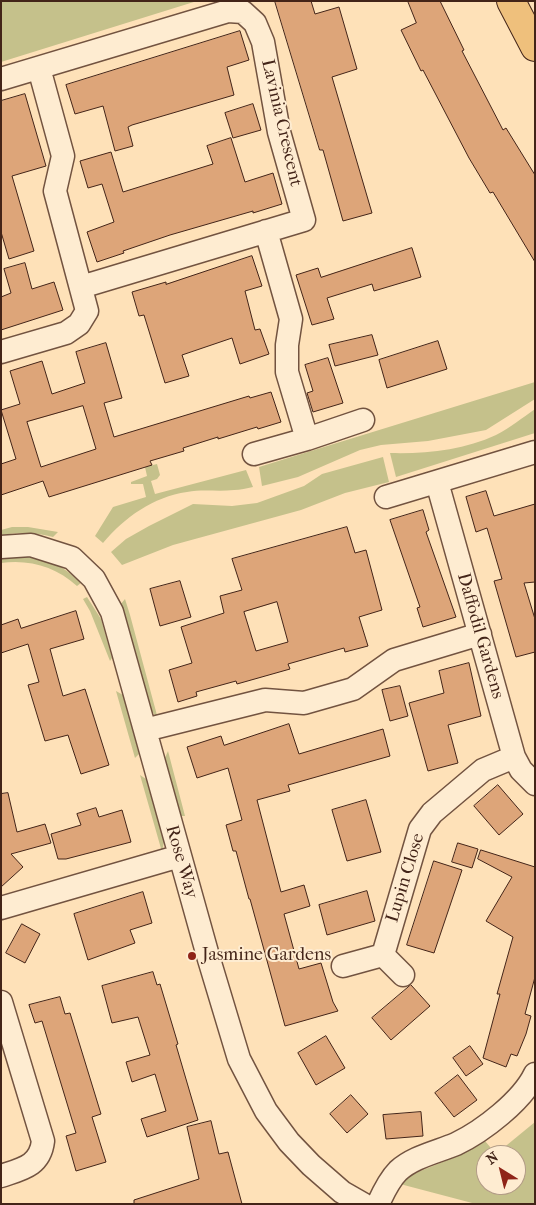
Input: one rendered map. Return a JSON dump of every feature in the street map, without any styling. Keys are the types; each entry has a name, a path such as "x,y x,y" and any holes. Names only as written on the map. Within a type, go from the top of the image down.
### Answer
{"main road":[{"path":"511,1 535,47"}],"street":[{"name":"Lavinia Crescent","path":"39,68 228,10 243,12 255,23 263,42 279,132 304,220 80,287"},
{"path":"1,79 39,68 63,156 55,191 87,311 79,324 66,333 1,352"},
{"path":"266,231 290,319 287,372 307,439"},
{"path":"254,454 363,420"},
{"path":"386,497 535,452"},
{"name":"Daffodil Gardens","path":"437,482 514,757 521,770 535,784"},
{"name":"Rose Way","path":"1,547 31,545 72,558 94,579 112,612 208,956 239,1059 266,1111 289,1142 311,1165 342,1192 363,1204"},
{"path":"145,730 265,700 304,703 353,689 394,660 480,634"},
{"name":"Lupin Close","path":"383,955 420,829 432,813 483,770 514,757"},
{"path":"1,908 180,856"},
{"path":"343,966 383,955 403,975"},
{"path":"1,1002 43,1141 42,1152 28,1168 1,1176"},
{"path":"378,1204 396,1173 406,1165 458,1143 474,1134 506,1109 530,1084 535,1074"}],"shaded area":[{"path":"1,1 197,1 1,62"},
{"path":"535,382 535,399 486,430 428,441 381,445 360,450 298,477 262,486 259,467"},
{"path":"535,409 535,433 396,477 390,453 431,452 458,448 496,435"},
{"path":"383,457 389,482 345,493 301,510 173,545 122,565 111,552 126,539 193,504 232,506 257,503 304,486 322,474"},
{"path":"157,464 160,475 157,479 151,481 155,494 246,470 253,487 228,491 193,491 163,498 151,503 130,517 103,543 95,536 113,507 146,497 143,484 131,484 131,482 147,476 145,467"},
{"path":"12,527 28,527 58,532 53,537 27,533 1,535 1,530"},
{"path":"20,556 60,566 81,583 77,586 69,579 42,566 22,562 1,563 1,559"},
{"path":"87,597 101,619 112,658 110,661 90,611 83,599"},
{"path":"125,599 158,719 150,709 120,605"},
{"path":"116,691 123,695 139,754 135,758"},
{"path":"168,751 185,816 181,816 165,758"},
{"path":"140,775 146,779 164,842 162,852"},
{"path":"535,1122 535,1204 476,1204 400,1184 406,1177 476,1146 476,1195 526,1195 526,1145 507,1145"},
{"path":"485,1141 488,1145 477,1145"}],"building":[{"path":"275,1 311,1 315,14 339,7 357,69 332,77 372,213 343,221 323,150 320,150"},
{"path":"408,1 440,1 464,50 462,51 503,130 506,128 535,175 535,262 493,192 490,193 469,158 423,70 421,71 401,30 416,23"},
{"path":"240,31 249,60 227,67 234,95 128,127 133,146 115,151 103,106 75,114 66,85"},
{"path":"25,94 46,166 12,176 34,251 9,259 1,232 1,101"},
{"path":"253,104 261,130 233,138 225,113"},
{"path":"231,138 245,182 273,173 282,204 170,235 97,262 87,232 114,222 102,184 88,188 80,161 111,152 123,192 213,164 207,146"},
{"path":"412,248 421,277 374,291 372,284 327,298 334,319 312,325 296,275 318,268 321,277"},
{"path":"252,256 262,286 245,291 255,330 260,329 269,354 240,364 232,338 182,355 189,376 165,383 144,315 139,316 132,292 166,282 166,284"},
{"path":"25,263 32,289 54,282 63,310 1,330 1,297 11,293 4,269"},
{"path":"372,335 378,355 335,366 329,345"},
{"path":"438,341 447,369 387,388 379,360"},
{"path":"106,343 122,398 104,403 114,437 249,396 250,398 271,392 281,422 218,439 218,437 183,448 184,451 150,461 152,465 49,497 43,481 1,495 1,464 16,459 1,410 20,404 10,371 42,361 52,394 85,383 76,352","holes":["83,406 96,449 41,467 27,422"]},
{"path":"328,358 343,403 313,412 307,393 313,391 305,365"},
{"path":"486,491 494,516 535,504 535,582 524,583 535,619 535,652 516,657 494,581 502,579 487,528 476,532 466,497"},
{"path":"423,510 429,530 426,532 456,617 423,627 417,608 420,607 390,520"},
{"path":"347,527 355,553 366,550 382,610 359,617 368,646 345,652 344,648 288,664 290,669 237,684 236,681 196,692 197,696 178,702 169,670 192,663 181,627 224,613 220,596 242,590 232,559","holes":["277,602 288,642 256,651 244,612"]},
{"path":"180,581 191,617 160,626 150,589"},
{"path":"76,611 84,639 50,649 63,696 85,689 109,765 81,774 68,735 45,741 28,685 39,682 28,644 1,653 1,625 18,619 21,628"},
{"path":"469,663 481,716 448,725 458,763 428,771 409,703 444,693 439,671"},
{"path":"400,686 408,716 390,721 382,690"},
{"path":"289,724 299,754 383,729 390,756 288,785 290,791 257,800 281,892 304,885 310,906 284,914 299,969 321,963 333,1002 338,1011 285,1026 236,851 233,851 226,825 242,820 228,768 197,778 187,747 221,736 224,745"},
{"path":"498,785 523,814 499,835 474,806"},
{"path":"8,793 17,832 45,824 51,843 11,854 23,867 1,887 1,794"},
{"path":"366,800 381,852 347,861 332,810"},
{"path":"96,808 99,817 122,810 131,842 66,859 58,859 51,834 81,825 77,814"},
{"path":"458,843 478,849 472,868 452,862"},
{"path":"481,850 535,867 535,977 525,1014 531,1016 517,1056 511,1054 506,1067 483,1058 500,994 497,994 513,937 486,921 512,877 478,859"},
{"path":"434,861 462,870 434,953 407,945"},
{"path":"367,891 375,921 327,935 319,905"},
{"path":"143,892 152,923 130,930 135,943 88,960 74,914"},
{"path":"22,924 40,934 25,963 6,953"},
{"path":"153,972 157,985 160,984 198,1120 147,1137 141,1119 166,1111 155,1074 132,1082 126,1062 150,1055 138,1017 112,1023 102,986"},
{"path":"411,985 430,1006 391,1040 372,1018"},
{"path":"60,997 65,1014 70,1013 101,1114 92,1117 106,1162 76,1171 66,1136 76,1133 42,1021 35,1023 29,1005"},
{"path":"326,1036 345,1068 316,1085 298,1053"},
{"path":"470,1046 483,1064 466,1076 453,1058"},
{"path":"458,1075 477,1100 454,1117 435,1093"},
{"path":"351,1095 368,1114 347,1133 330,1114"},
{"path":"421,1112 423,1136 386,1139 383,1115"},
{"path":"211,1121 219,1154 228,1152 242,1204 134,1204 134,1200 199,1179 187,1127"}],"place":[{"name":"Jasmine Gardens","path":"192,956"}]}
